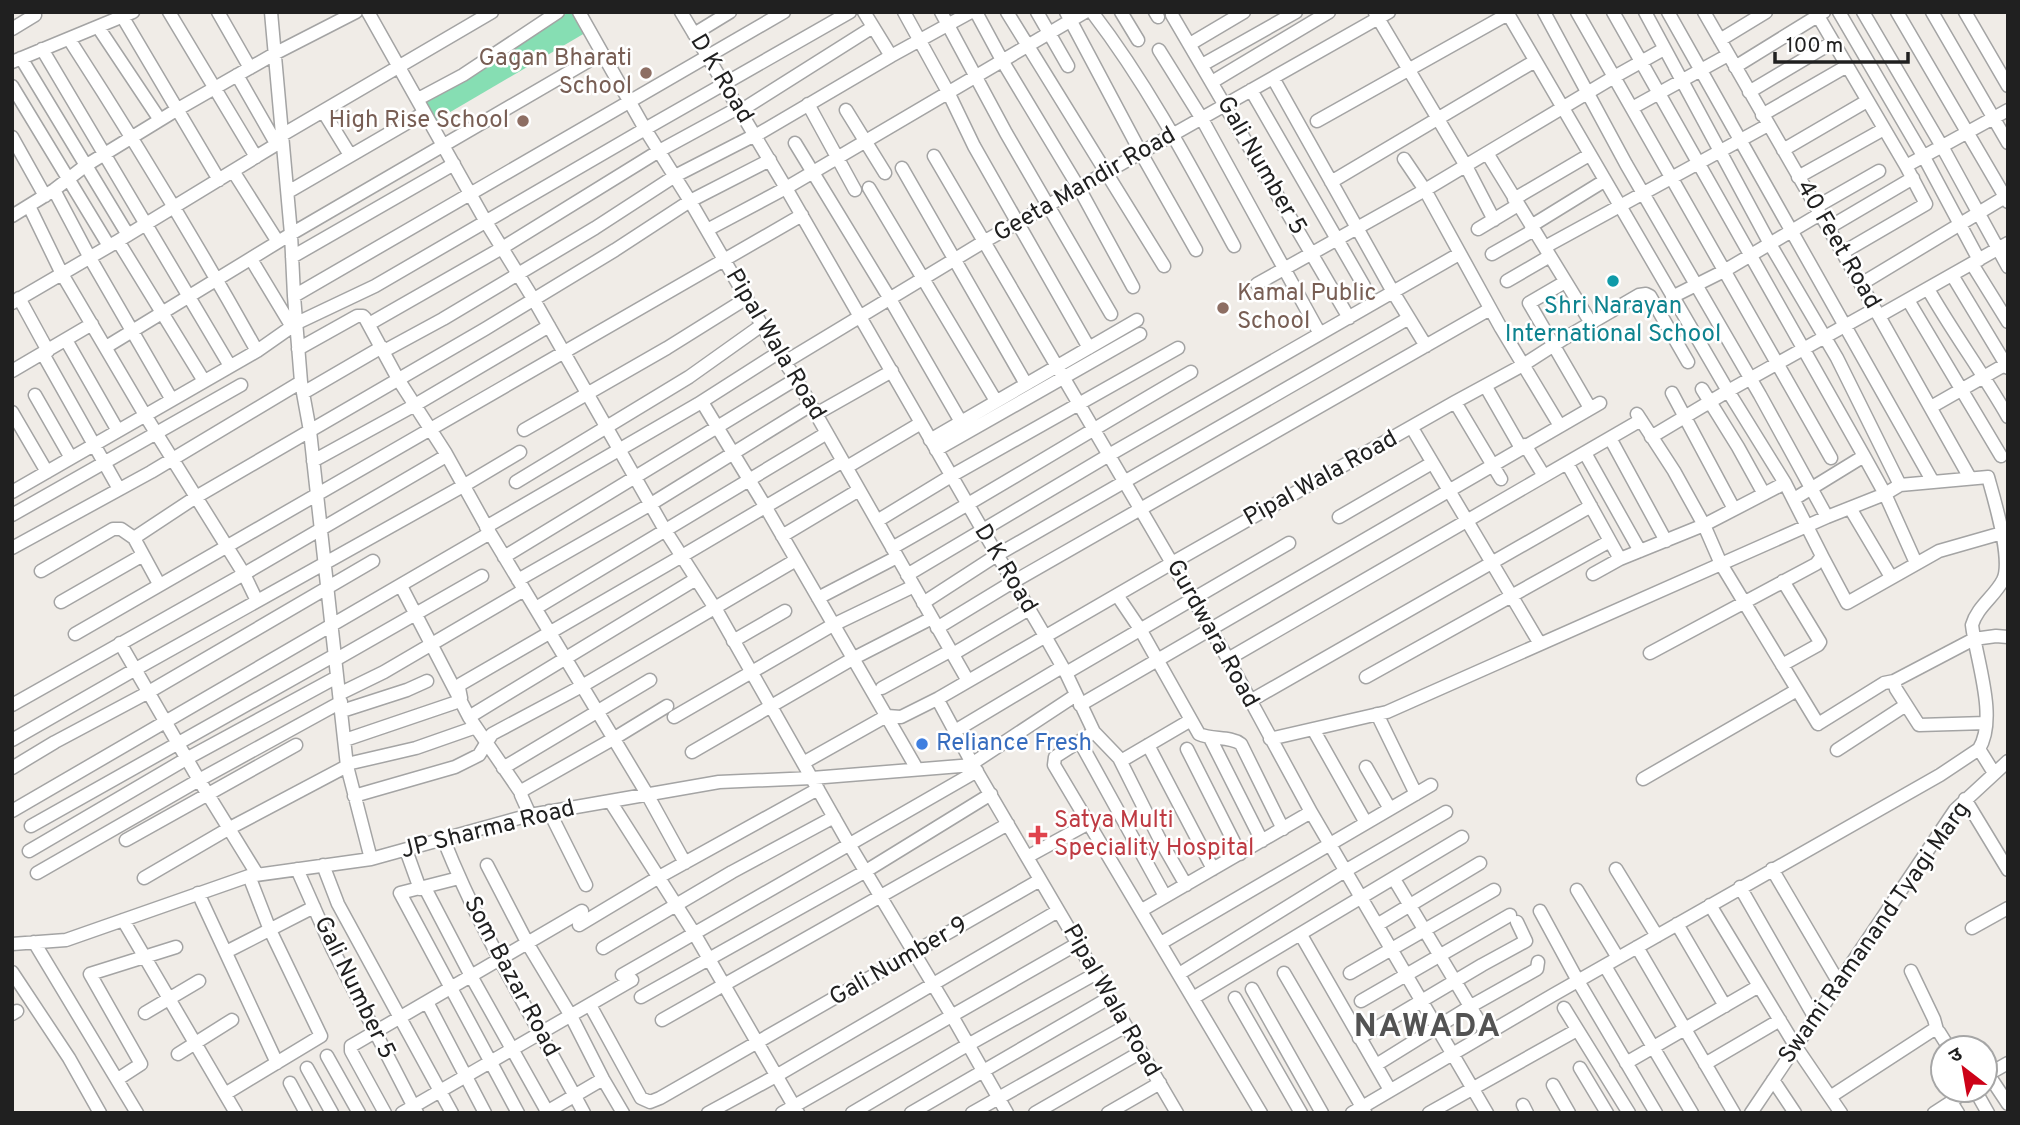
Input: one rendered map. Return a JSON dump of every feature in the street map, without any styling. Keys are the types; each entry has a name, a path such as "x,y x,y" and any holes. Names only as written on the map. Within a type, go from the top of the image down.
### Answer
{"street":[{"path":"169,12 256,157"},
{"path":"218,12 250,68"},
{"path":"12,216 50,193 85,166 178,109 276,53 356,12"},
{"path":"368,12 486,222 519,274 665,530 714,608 1007,1113"},
{"path":"119,489 16,300 219,180 323,111 492,12"},
{"path":"418,99 463,75 558,12"},
{"name":"Pipal Wala Road","path":"579,12 645,129 796,379 968,681"},
{"name":"D K Road","path":"681,12 770,160 1045,636 1094,732 1121,761 1186,885"},
{"path":"694,34 730,12"},
{"path":"294,296 784,12"},
{"path":"12,492 257,351 294,325 374,286 850,12"},
{"path":"864,12 891,56"},
{"path":"904,12 974,146 1089,348"},
{"path":"941,12 1111,314"},
{"path":"12,548 302,388 443,318 519,274 675,176 755,135 973,12 1079,188 1133,287"},
{"path":"1007,12 1164,266"},
{"path":"1037,12 1068,66"},
{"path":"707,230 786,188 1029,47 1050,34 1069,17 1085,12"},
{"path":"1092,12 1131,65 1174,134 1234,246"},
{"path":"1121,12 1138,40"},
{"path":"1190,44 1244,12"},
{"path":"1202,65 1296,12"},
{"path":"1212,82 1329,12"},
{"path":"1544,12 1643,193 1828,517"},
{"path":"1577,12 1831,458"},
{"path":"1612,12 1885,494 1916,563"},
{"path":"1645,12 1770,244 1824,337 1900,485"},
{"path":"1668,12 1933,482"},
{"path":"1720,40 1766,12"},
{"path":"1839,12 1923,157 2008,322"},
{"path":"1863,12 1979,214 2003,246 2008,267"},
{"path":"1861,284 2006,200 1898,12"},
{"path":"1931,12 2008,143"},
{"path":"1965,12 2008,86"},
{"path":"1317,121 1507,13 1672,297 1785,483 1846,603 1950,547 2002,533"},
{"name":"40 Feet Road","path":"1705,13 1970,478"},
{"path":"118,241 85,166 17,60 127,14 219,180"},
{"path":"274,14 280,140 291,234 294,325 326,562 347,765 371,859"},
{"path":"1380,14 1409,71 1466,166 1494,220"},
{"name":"Geeta Mandir Road","path":"12,811 401,586 619,450 781,357 860,317 1048,205 1202,119 1380,14"},
{"path":"1735,68 1821,14 1833,42 1926,205 1842,253"},
{"path":"12,29 35,15"},
{"name":"Gali Number 5","path":"1172,15 1349,318"},
{"path":"1069,17 1196,250"},
{"path":"98,27 160,120"},
{"path":"369,324 502,248 659,150 739,109 873,27"},
{"path":"69,39 133,138 257,351"},
{"path":"1749,92 1833,42"},
{"path":"42,49 230,366"},
{"path":"1257,284 1425,190 1664,49"},
{"path":"1159,50 1202,119 1320,334"},
{"path":"106,347 291,234 602,53"},
{"path":"1632,108 1728,55"},
{"path":"1331,182 1535,61"},
{"path":"1507,281 1619,206 1739,140 1847,66"},
{"path":"237,75 280,140"},
{"path":"1273,78 1426,346"},
{"path":"12,86 68,180 118,241 204,381"},
{"path":"1251,90 1364,286"},
{"path":"1783,150 1867,101"},
{"path":"808,104 837,158 862,189 922,279 996,401"},
{"path":"846,110 885,173"},
{"path":"1906,166 2008,110"},
{"path":"323,111 350,155"},
{"path":"288,192 424,113"},
{"path":"1798,177 1884,129"},
{"path":"12,137 90,258 172,400"},
{"path":"795,143 961,422"},
{"path":"1487,153 1591,323"},
{"name":"Gurdwara Road","path":"934,156 1228,659 1329,844 1487,1113"},
{"path":"1478,229 1589,156"},
{"path":"1404,159 1425,190 1490,309 1560,426"},
{"path":"134,538 196,497 534,300 690,201 770,160"},
{"path":"292,257 454,164"},
{"path":"902,168 1026,384"},
{"path":"233,171 278,242"},
{"path":"1672,297 1770,244 1880,171"},
{"path":"1828,228 1913,178"},
{"path":"1492,254 1604,181"},
{"path":"29,206 62,274 145,415 244,574 257,601"},
{"path":"75,634 802,215"},
{"path":"1651,437 1845,325 1908,300 2003,246"},
{"path":"674,717 911,580 982,529 1460,254"},
{"path":"251,259 294,325"},
{"path":"1931,407 2007,365 1952,275"},
{"path":"410,1111 590,1005 694,933 849,844 1078,700 1157,660 1595,406 1559,342 1529,303 1565,282"},
{"path":"1928,289 2008,417"},
{"name":"Pipal Wala Road","path":"1174,1112 1160,1083 974,766 939,702 940,698 1172,563 1486,387 1639,295 1650,296 1688,362"},
{"path":"524,430 667,348 747,298"},
{"path":"1908,300 2001,456"},
{"path":"692,752 854,658 935,623 1013,582 1490,309"},
{"path":"298,349 357,316 363,316 647,794 685,863"},
{"path":"923,603 997,555 1409,318"},
{"path":"933,445 1060,371 1089,348 1137,320"},
{"path":"12,371 92,324"},
{"path":"516,482 689,377 762,325"},
{"path":"313,461 549,326"},
{"path":"933,445 961,422 1026,384 1140,334"},
{"path":"66,340 118,431"},
{"path":"877,522 951,476 1178,348"},
{"path":"37,873 198,780 340,703 384,671 733,453 891,372"},
{"path":"818,598 1094,428 1191,372"},
{"path":"504,556 796,379"},
{"path":"12,514 241,385"},
{"path":"1486,387 1544,476"},
{"path":"1702,389 1764,494"},
{"path":"1672,393 1734,509"},
{"path":"35,395 71,458"},
{"path":"702,402 917,769"},
{"path":"1455,402 1501,479"},
{"path":"12,412 47,472"},
{"path":"1228,659 1585,453 1639,417 1674,471 1704,525 1721,564 1818,724 1880,685 1894,681 1974,639 2008,637"},
{"path":"460,700 461,684 765,506 921,423"},
{"path":"1412,428 1540,644"},
{"path":"536,608 827,433"},
{"path":"1610,438 1666,541"},
{"path":"12,740 520,452"},
{"path":"1585,453 1640,551"},
{"path":"12,705 446,456"},
{"path":"1794,499 1864,456"},
{"path":"1339,517 1432,463"},
{"path":"1567,463 1620,559"},
{"path":"1270,739 1387,712 1885,494 1900,485 1988,477 2002,509 2005,574 1972,625 1984,683 1986,723 1982,746 1940,775 1486,1033 1360,1111 1284,973"},
{"path":"1593,574 1620,559 1704,525 1785,483"},
{"path":"782,536 859,490"},
{"path":"1250,701 1591,506"},
{"path":"1850,508 1891,578"},
{"path":"41,571 113,529 121,529 134,538 159,584"},
{"path":"1366,677 1610,541"},
{"path":"955,731 1289,543"},
{"path":"61,602 143,555"},
{"path":"1650,653 1816,564 1822,556"},
{"path":"354,796 455,767 480,755 492,734 582,686 796,560"},
{"path":"12,768 373,561"},
{"path":"32,826 482,576"},
{"path":"144,877 347,765 415,748 472,722 566,659 696,579"},
{"path":"1782,665 1820,642 1783,581"},
{"path":"401,586 472,722 521,793 530,815"},
{"path":"1117,595 1140,629 1199,734 1239,742 1283,829"},
{"path":"882,688 1029,609"},
{"path":"733,641 785,611"},
{"path":"120,643 253,875 270,930 321,1036 225,1094"},
{"path":"29,851 186,759 337,677"},
{"path":"503,768 650,680"},
{"path":"340,703 407,690 427,681"},
{"path":"1894,681 1917,723 1922,726 1986,723"},
{"path":"1643,779 1797,690"},
{"path":"803,763 887,716 901,717 940,698"},
{"path":"345,740 460,700"},
{"path":"1837,750 1906,705"},
{"path":"521,793 537,781 667,706"},
{"path":"1377,714 1416,794"},
{"path":"1121,761 1191,720"},
{"path":"1313,729 1366,823"},
{"path":"1094,732 1055,757 1054,762 1261,1113"},
{"path":"1210,738 1262,841"},
{"path":"1080,742 1166,896"},
{"path":"126,840 296,745"},
{"path":"1148,745 1213,869"},
{"path":"1187,749 1240,853"},
{"path":"1979,749 1994,774"},
{"name":"Swami Ramanand Tyagi Marg","path":"1751,1113 1955,810 2008,761"},
{"name":"JP Sharma Road","path":"12,944 66,940 253,875 371,859 549,811 719,782 815,784 917,769 974,766"},
{"path":"1366,767 1391,808"},
{"path":"579,925 815,784"},
{"path":"1161,943 1430,785"},
{"path":"641,997 866,871 990,794"},
{"path":"1965,799 2008,870"},
{"path":"610,801 694,933 776,1076 791,1111 1077,944"},
{"path":"549,811 586,885"},
{"path":"1142,910 1311,812"},
{"path":"1179,974 1446,812"},
{"path":"603,948 732,872 834,817"},
{"path":"1027,857 1089,823"},
{"path":"662,1020 1007,824"},
{"path":"1193,998 1462,837"},
{"name":"Som Bazar Road","path":"443,838 458,878 584,1113"},
{"path":"405,850 422,889 547,1112 603,1079"},
{"path":"1377,925 1480,863"},
{"path":"323,865 338,904 452,1113"},
{"path":"487,865 623,1113"},
{"name":"Gali Number 5","path":"297,869 410,1111"},
{"path":"1616,869 1657,936"},
{"path":"1772,869 1839,983"},
{"path":"458,878 400,893 518,1113"},
{"path":"1394,879 1486,1033"},
{"name":"Gali Number 9","path":"590,1005 641,1098 650,1102 1040,880"},
{"path":"1740,887 1815,1018"},
{"path":"1350,974 1494,890"},
{"path":"1577,890 1618,958"},
{"path":"198,893 277,1063"},
{"path":"1710,905 1796,1047 1841,1113"},
{"path":"226,952 314,908"},
{"path":"1972,928 2008,908"},
{"path":"385,1113 350,1048 354,1043 428,1003 582,911"},
{"path":"708,1113 1058,911"},
{"path":"1540,911 1656,1113"},
{"path":"1359,1038 1526,941 1513,918 1361,1001"},
{"path":"123,920 236,1113"},
{"path":"1677,924 1725,1006"},
{"path":"1301,934 1390,1090"},
{"path":"34,942 137,1113"},
{"path":"118,1079 141,1064 90,974 176,947"},
{"path":"1637,947 1734,1113"},
{"path":"1376,1065 1537,969 1538,962"},
{"path":"1605,966 1692,1113"},
{"path":"1910,971 1940,1034"},
{"path":"12,972 69,1058 100,1113"},
{"path":"852,1113 1096,975"},
{"path":"145,1013 199,981"},
{"path":"1626,1063 1759,986"},
{"path":"1252,989 1322,1113"},
{"path":"911,1113 1109,998"},
{"path":"1235,998 1301,1113"},
{"path":"428,1003 485,1113"},
{"path":"1564,1008 1629,1113"},
{"path":"177,1054 232,1020"},
{"path":"1705,1064 1780,1020"},
{"path":"972,1113 1126,1027"},
{"path":"1429,1113 1577,1030"},
{"path":"1830,1097 1937,1030"},
{"path":"1035,1113 1141,1052"},
{"path":"327,1056 359,1113"},
{"path":"307,1068 332,1113"},
{"path":"1580,1068 1607,1113"},
{"path":"1773,1080 1795,1113"},
{"path":"290,1083 306,1113"},
{"path":"1108,1113 1160,1083"},
{"path":"1553,1085 1569,1113"},
{"path":"1934,1113 1955,1107"}],"green space":[{"path":"572,12 585,33 435,121 422,99"}],"place":[{"name":"Gagan Bharati School","path":"646,73"},
{"name":"High Rise School","path":"523,121"},
{"name":"Shri Narayan International School","path":"1613,281"},
{"name":"Kamal Public School","path":"1223,308"},
{"name":"Reliance Fresh","path":"922,744"},
{"name":"Satya Multi Speciality Hospital","path":"1038,835"}],"district":[{"name":"NAWADA","path":"1428,1028"}]}
